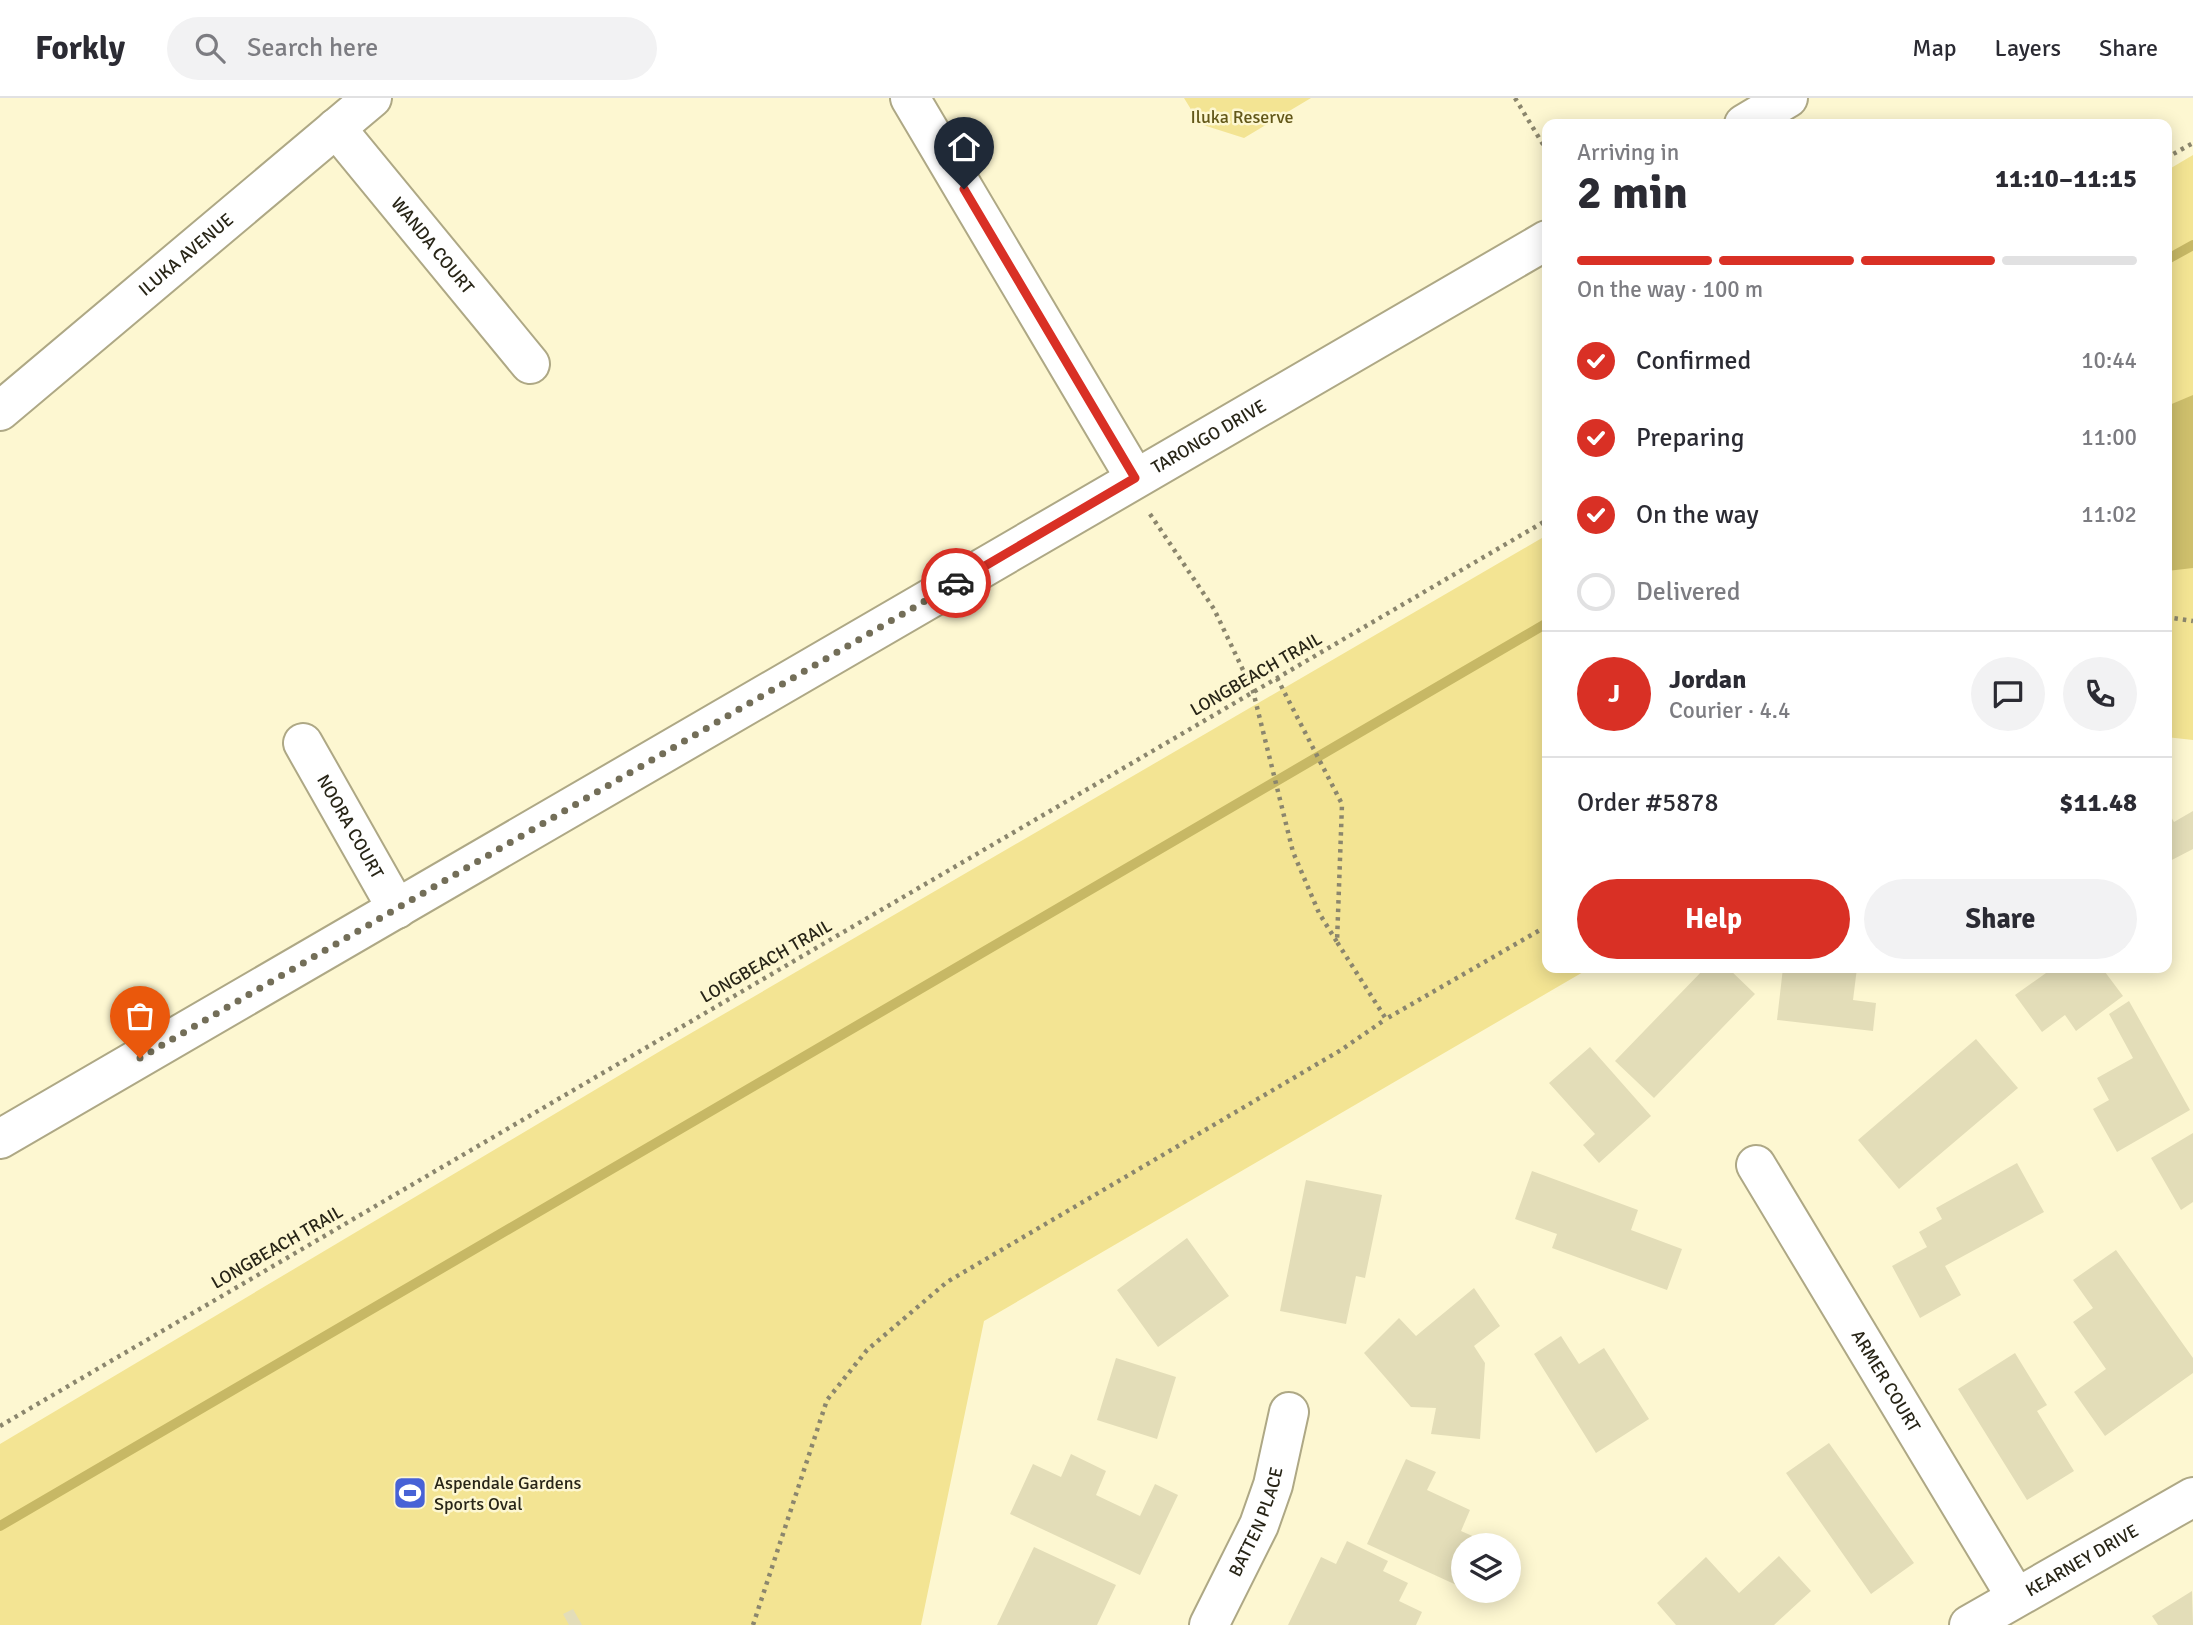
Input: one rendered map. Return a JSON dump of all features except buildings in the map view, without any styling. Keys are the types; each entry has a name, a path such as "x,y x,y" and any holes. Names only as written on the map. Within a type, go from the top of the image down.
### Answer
{"street":[{"name":"ILUKA AVENUE","path":"0,411 372,98"},
{"path":"910,98 1135,478"},
{"path":"1752,119 1788,98"},
{"name":"WANDA COURT","path":"337,128 530,364"},
{"name":"TARONGO DRIVE","path":"0,1139 1542,243"},
{"name":"NOORA COURT","path":"303,743 397,909"},
{"name":"ARMER COURT","path":"1756,1166 2016,1597"},
{"name":"BATTEN PLACE","path":"1209,1625 1259,1525 1273,1485 1289,1412"},
{"name":"KEARNEY DRIVE","path":"1969,1625 2193,1497"}],"path":[{"path":"1515,98 1542,143"},
{"path":"2172,155 2193,143"},
{"path":"1135,478 1147,510 1214,609 1253,691 1293,852 1319,913 1386,1019"},
{"name":"LONGBEACH TRAIL","path":"0,1426 1542,523"},
{"path":"2172,618 2193,621"},
{"path":"1277,678 1342,804 1337,942"},
{"path":"753,1625 827,1400 867,1350 947,1282 1329,1057 1386,1019 1542,929"}],"green space":[{"name":"Iluka Reserve","path":"1184,98 1311,98 1244,138 1200,124"},
{"path":"2193,155 2193,740 2172,738 2172,167"},
{"path":"1542,538 1542,973 1581,973 984,1321 921,1625 0,1625 0,1444 662,1050"}],"shaded area":[{"path":"2193,395 2193,568 2172,570 2172,404"}],"waterway":[{"path":"2172,257 2193,245"},
{"path":"0,1526 1542,626"}],"way so far":[{"path":"140,1058 956,583"}],"place":[{"name":"Aspendale Gardens Sports Oval","path":"410,1493"}],"route":[{"path":"956,583 1135,478 964,189"}]}
